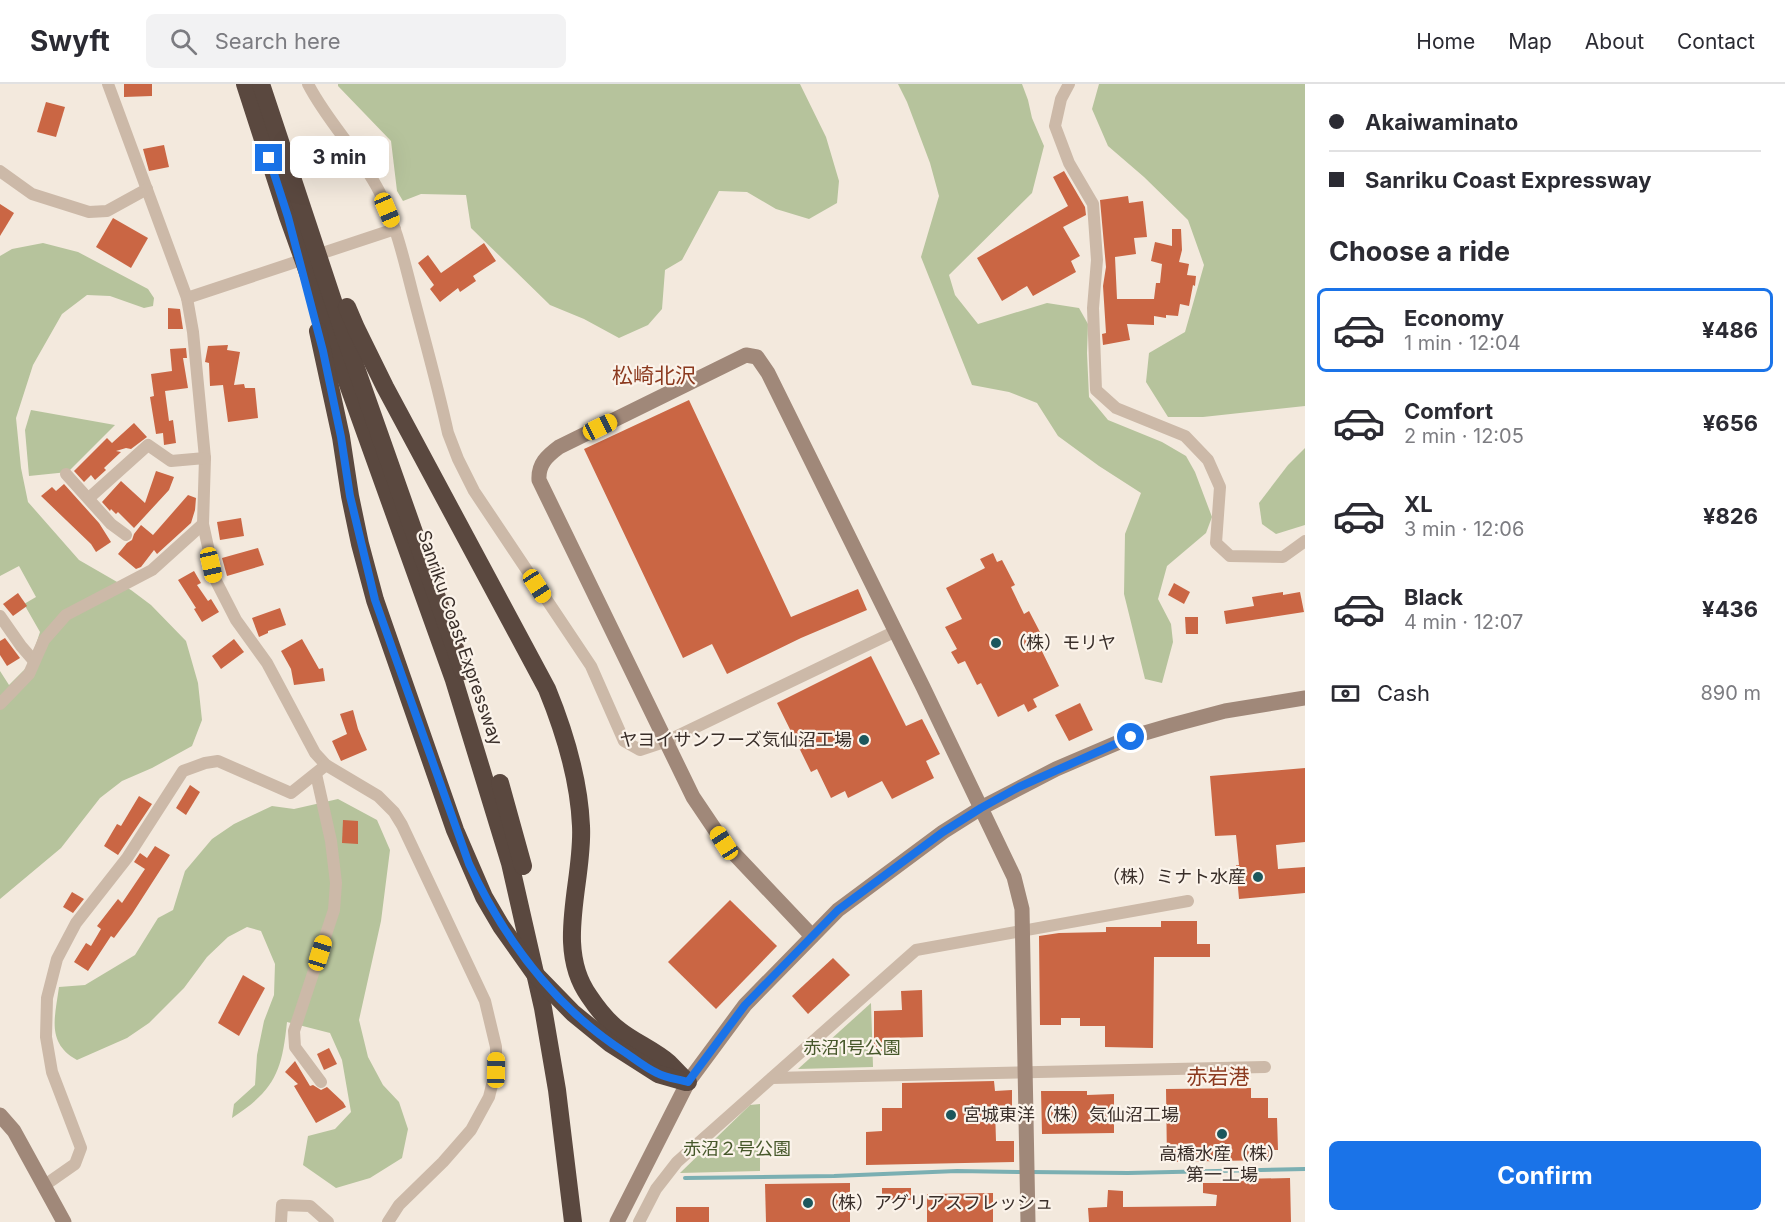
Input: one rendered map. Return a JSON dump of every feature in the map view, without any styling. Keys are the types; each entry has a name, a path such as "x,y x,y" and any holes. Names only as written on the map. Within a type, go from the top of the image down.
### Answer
{"highway":[{"name":"Sanriku Coast Expressway","path":"245,84 288,217 453,680 549,975 569,1086 585,1222"},
{"name":"Sanriku Coast Expressway","path":"263,89 344,334 475,704 512,824 557,1090 573,1222"},
{"path":"263,89 356,328 426,465 547,689 559,718 577,784 581,827 572,941 575,968 587,994 618,1030 667,1061 688,1082"},
{"path":"288,217 323,351 341,437 350,496 375,600 469,864 484,897 535,974 573,1013 611,1044 658,1074 688,1082"}],"street":[{"path":"108,84 188,298 205,458 203,524 214,579 236,620 267,663 307,740 326,765 378,796 394,812 485,1001 496,1047 496,1070 489,1097 479,1118 443,1162 399,1205 388,1222"},
{"path":"308,84 322,109 364,163 380,192 395,229 448,434 458,459 474,491 591,666 624,741 640,750 667,741 896,632"},
{"path":"1069,84 1061,99 1055,126 1069,163 1093,204 1097,260 1093,308 1096,390 1116,408 1185,436 1208,460 1220,488 1216,543 1230,556 1283,557 1305,541"},
{"path":"0,171 32,194 89,212 107,211 147,189"},
{"path":"188,298 395,229"},
{"path":"812,936 724,843 693,797 539,480 538,472 544,459 559,447 746,355 757,357 768,373 1014,877 1022,909 1028,1222"},
{"path":"89,498 148,445 171,461 205,458"},
{"path":"66,474 111,524 126,535"},
{"path":"0,704 29,674 44,640 66,615 152,570 203,524"},
{"path":"0,616 34,661"},
{"path":"617,1222 688,1082 745,1005 838,910 943,832 1019,787 1131,737 1225,711 1305,698"},
{"path":"45,1185 75,1164 81,1148 52,1072 46,1037 47,999 57,959 76,923 127,858 183,771 218,761 291,793 326,765"},
{"path":"316,774 329,831 336,883 334,910 294,1031 295,1047 321,1082"},
{"path":"639,1222 656,1189 676,1162 916,950 1188,901"},
{"path":"772,1078 1265,1067"},
{"path":"0,1114 14,1131 64,1222"},
{"path":"281,1222 282,1205 310,1206 328,1222"}],"green space":[{"path":"338,84 800,84 826,137 839,181 837,203 809,219 776,209 747,192 719,191 682,260 665,270 662,309 648,325 619,338 584,319 550,305 471,228 466,195 421,194 403,201 397,191 391,141"},
{"path":"898,84 1022,84 1032,118 1044,146 1032,193 949,275 955,295 978,324 1047,303 1079,308 1088,324 1089,397 1108,420 1162,442 1186,456 1195,472 1212,517 1206,533 1167,566 1158,599 1171,624 1173,642 1162,683 1145,679 1124,594 1125,534 1141,493 1058,436 1037,403 1009,392 972,385 921,257 939,196 930,163"},
{"path":"1099,84 1305,84 1305,406 1203,417 1168,417 1146,382 1149,353 1185,332 1204,265 1188,220 1108,146 1092,109"},
{"path":"43,243 78,252 148,289 154,298 153,306 144,308 110,296 87,295 62,314 33,365 16,418 21,468 28,502 79,560 131,590 151,605 186,641 198,683 202,720 192,746 122,781 100,798 61,848 0,899 0,671 9,685 29,665 40,632 24,604 36,597 19,566 0,576 0,256 12,249"},
{"path":"31,410 115,425 68,472 29,476 25,430"},
{"path":"1305,448 1305,525 1276,534 1262,524 1259,503 1288,465"},
{"path":"338,799 377,820 390,850 381,921 359,1020 368,1057 383,1085 399,1102 408,1129 402,1158 370,1178 336,1188 303,1165 308,1136 335,1129 351,1112 342,1060 330,1033 287,1022 279,1067 274,1078 258,1098 232,1118 234,1104 255,1085 257,1055 264,1021 274,995 275,964 261,931 247,927 228,937 207,957 184,988 149,1023 127,1038 77,1060 61,1046 55,1028 55,1019 59,987 85,985 135,955 158,918 173,910 185,871 212,839 234,824 272,806 294,809"},
{"name":"赤沼1号公園","path":"871,1003 873,1067 798,1069"},
{"name":"赤沼２号公園","path":"760,1104 760,1171 680,1173 750,1105"}],"building":[{"path":"124,84 152,84 152,96 124,97"},
{"path":"46,102 65,107 56,137 37,132"},
{"path":"164,145 169,167 149,171 143,149"},
{"path":"1064,171 1085,207 1086,215 1063,227 1080,256 1071,261 1076,272 1033,296 1027,286 1002,301 977,258 1068,206 1053,177"},
{"path":"1128,196 1129,203 1143,201 1147,237 1134,238 1136,254 1115,257 1117,299 1154,299 1156,283 1160,283 1162,264 1151,261 1155,242 1172,246 1172,229 1181,229 1182,250 1179,262 1189,264 1187,275 1196,276 1195,286 1193,285 1189,306 1180,304 1178,316 1166,315 1166,318 1154,316 1154,325 1127,324 1130,340 1103,345 1102,334 1106,333 1103,286 1106,267 1100,200"},
{"path":"0,204 14,213 0,236"},
{"path":"113,218 148,238 131,268 96,247"},
{"path":"484,243 496,261 473,276 476,281 460,292 458,288 440,302 430,289 434,285 418,263 428,255 441,273"},
{"path":"168,308 180,309 183,329 168,329"},
{"path":"228,345 227,350 240,352 234,385 244,384 245,388 255,388 258,418 228,422 223,385 210,386 209,363 205,362 208,346"},
{"path":"186,348 187,358 183,358 188,388 165,391 169,421 173,420 176,443 164,445 163,433 156,434 150,397 154,396 151,374 172,371 170,349"},
{"path":"689,400 791,617 858,589 867,610 801,638 727,674 712,644 683,658 584,449"},
{"path":"134,423 147,437 131,449 116,451 121,452 104,468 106,470 95,480 91,475 84,482 74,471 107,438 112,443"},
{"path":"156,471 174,477 169,490 134,528 118,512 116,514 111,509 110,511 102,502 121,481 145,503"},
{"path":"64,484 99,523 111,542 96,552 91,544 41,496 52,487 56,491"},
{"path":"188,495 196,498 191,523 157,554 154,550 141,567 136,569 118,554 132,540 141,525 153,535"},
{"path":"241,518 244,536 220,540 217,522"},
{"path":"258,548 264,565 227,576 222,558"},
{"name":"（株）モリヤ","path":"993,553 997,562 1002,560 1015,585 1011,587 1024,614 1029,611 1041,634 1035,637 1059,686 1033,699 1037,707 1028,712 1024,704 998,717 981,683 977,685 965,661 958,664 951,652 957,649 945,627 962,619 946,588 985,568 980,559"},
{"path":"194,571 201,583 197,585 208,601 211,599 219,612 202,622 178,580"},
{"path":"1174,583 1190,592 1184,604 1168,595"},
{"path":"1283,592 1283,595 1300,592 1304,612 1226,624 1224,611 1254,606 1252,597"},
{"path":"18,593 27,606 13,616 3,604"},
{"path":"280,608 286,625 268,631 259,637 252,618"},
{"path":"1185,617 1198,617 1198,634 1186,634"},
{"path":"5,638 20,658 7,666 0,655 0,641"},
{"path":"234,639 244,652 221,669 212,656"},
{"path":"302,639 319,669 323,668 325,681 294,685 291,669 281,651"},
{"name":"ヤヨイサンフーズ気仙沼工場","path":"871,656 906,726 922,719 940,754 926,761 934,778 892,799 882,781 848,798 845,791 831,798 817,769 811,772 777,703"},
{"path":"1080,703 1093,730 1069,741 1055,715"},
{"path":"353,710 367,750 341,761 332,741 347,734 340,714"},
{"path":"1305,768 1305,842 1276,845 1278,869 1305,867 1305,893 1239,899 1236,835 1215,836 1210,776"},
{"path":"190,785 200,792 186,815 176,808"},
{"path":"139,796 152,804 118,855 104,846 117,824 121,826"},
{"path":"343,820 358,821 358,844 342,843"},
{"path":"155,846 170,855 132,914 114,938 111,936 88,971 74,962 86,943 91,946 101,929 97,926 118,899 122,903 145,869 134,862 140,853 147,858"},
{"path":"72,892 84,899 73,913 63,907"},
{"path":"730,900 777,946 716,1009 668,962"},
{"path":"1161,921 1197,921 1197,944 1210,944 1210,957 1154,957 1153,1048 1105,1047 1105,1026 1080,1026 1080,1018 1061,1018 1061,1025 1040,1025 1039,936 1059,933 1106,932 1106,927 1161,927"},
{"path":"833,958 850,975 808,1014 792,996"},
{"path":"243,975 265,988 239,1036 218,1023"},
{"path":"922,990 923,1037 887,1038 887,1051 874,1051 874,1011 902,1010 901,991"},
{"path":"329,1048 337,1064 324,1070 317,1054"},
{"path":"295,1061 310,1086 313,1085 321,1090 327,1087 346,1107 316,1123 294,1086 298,1084 285,1072"},
{"name":"宮城東洋（株）気仙沼工場","path":"994,1081 995,1091 1012,1090 1012,1108 995,1109 996,1141 1014,1141 1014,1162 866,1165 866,1132 882,1131 882,1108 902,1108 902,1083"},
{"name":"高橋水産（株） 第一工場","path":"1251,1088 1251,1098 1268,1098 1268,1118 1277,1118 1278,1150 1269,1150 1269,1160 1167,1162 1166,1089"},
{"path":"1041,1091 1087,1091 1087,1095 1114,1094 1114,1133 1042,1134"},
{"path":"1290,1178 1291,1222 1089,1222 1088,1208 1107,1207 1108,1190 1123,1191 1123,1207 1216,1206 1217,1195 1203,1193 1203,1183 1239,1183 1239,1179"},
{"name":"（株）アグリアスフレッシュ","path":"850,1183 850,1222 766,1222 765,1184"},
{"path":"882,1188 911,1188 911,1200 882,1200"},
{"path":"993,1193 993,1222 927,1222 927,1194"},
{"path":"676,1207 709,1207 709,1222 676,1222"}],"waterway":[{"path":"1030,1172 1128,1173 1305,1169"},
{"path":"685,1178 834,1176 957,1171 1022,1172"}],"place":[{"name":"（株）モリヤ","path":"996,643"},
{"name":"ヤヨイサンフーズ気仙沼工場","path":"864,740"},
{"name":"（株）ミナト水産","path":"1258,877"},
{"name":"宮城東洋（株）気仙沼工場","path":"951,1115"},
{"name":"高橋水産（株） 第一工場","path":"1222,1134"},
{"name":"（株）アグリアスフレッシュ","path":"808,1203"}],"district":[{"name":"松崎北沢","path":"654,376"},
{"name":"赤岩港","path":"1218,1077"}],"route":[{"path":"269,158 288,217 323,351 360,544 375,600 469,864 484,897 501,926 535,974 573,1013 611,1044 658,1074 688,1082 745,1005 838,910 943,832 981,808 1019,787 1131,737"}]}
